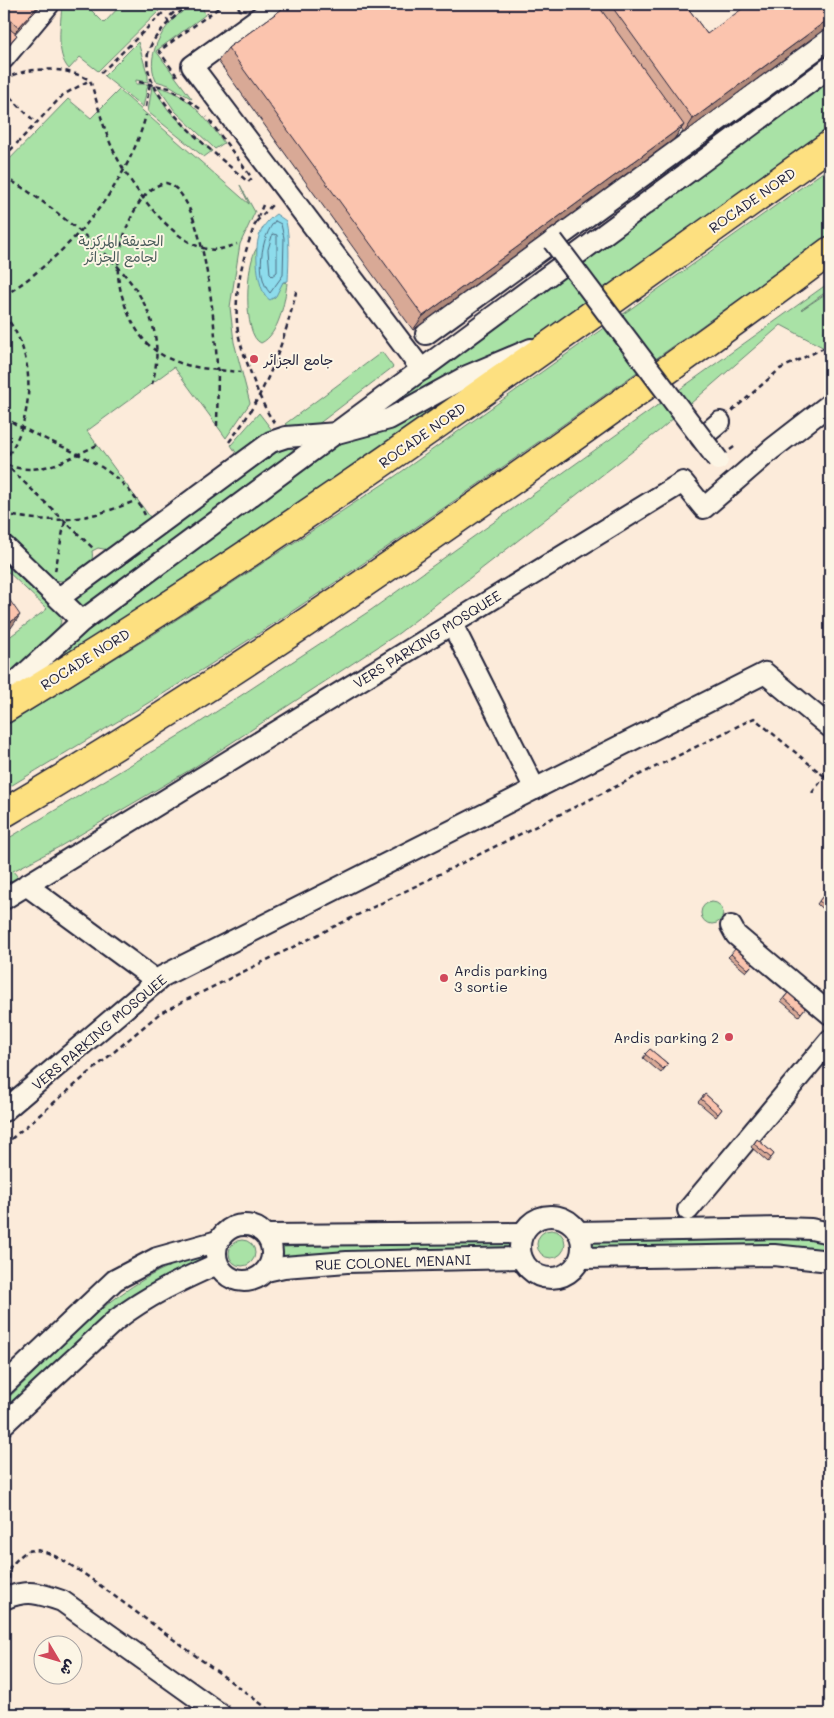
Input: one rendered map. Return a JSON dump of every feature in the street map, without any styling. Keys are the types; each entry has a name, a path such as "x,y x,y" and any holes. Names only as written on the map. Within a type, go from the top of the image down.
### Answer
{"highway":[{"name":"ROCADE NORD","path":"4,709 170,605 322,503 571,330 830,145"},
{"path":"4,813 156,721 292,634 751,311 830,250"},
{"path":"751,311 830,263"},
{"path":"4,827 210,698 248,671 292,634"}],"street":[{"path":"4,58 49,4"},
{"path":"278,4 192,66 422,370"},
{"path":"426,334 830,39"},
{"path":"4,694 82,621 830,67"},
{"path":"553,241 718,460"},
{"path":"54,594 108,561 271,442 288,435 337,434 389,419 467,376 571,330"},
{"name":"VERS PARKING MOSQUEE","path":"4,899 683,482 704,508 772,449 830,404"},
{"path":"701,438 720,422"},
{"path":"4,546 82,621"},
{"path":"452,624 535,789"},
{"name":"VERS PARKING MOSQUEE","path":"4,1112 163,976 765,673 830,727"},
{"path":"26,886 156,982"},
{"path":"731,926 736,935 830,1014"},
{"path":"688,1210 830,1040"},
{"path":"551,1215 564,1218 574,1225 578,1232 582,1239 580,1258 575,1267 565,1275 554,1278 536,1275 526,1268 521,1258 519,1244 522,1233 529,1224 540,1217 551,1215"},
{"path":"243,1224 259,1229 266,1235 271,1244 272,1254 266,1271 258,1278 242,1282 231,1279 223,1273 217,1264 215,1251 223,1233 232,1226 243,1224"},
{"path":"578,1232 782,1228 830,1233"},
{"name":"RUE COLONEL MENANI","path":"266,1235 522,1233"},
{"path":"4,1385 115,1280 157,1258 218,1241"},
{"path":"580,1258 774,1255 830,1261"},
{"name":"RUE COLONEL MENANI","path":"266,1271 284,1267 347,1262 521,1258"},
{"path":"4,1424 134,1305 172,1284 217,1264"},
{"path":"5,1598 19,1593 39,1593 62,1602 220,1714"}],"path":[{"path":"101,74 172,4"},
{"path":"169,23 167,19 183,4"},
{"path":"189,4 169,23 149,50 149,70 152,83 184,124 248,182"},
{"path":"207,4 208,16"},
{"path":"4,79 27,72 59,69 90,80"},
{"path":"4,157 64,95 90,80"},
{"path":"90,80 108,138 124,169 143,196 174,230 201,248 217,250 237,244"},
{"path":"139,82 152,83 174,90 202,110"},
{"path":"146,108 152,83"},
{"path":"4,91 36,123"},
{"path":"4,296 34,275 80,231 124,169 132,154 146,115"},
{"path":"4,177 38,197 80,231 118,265 132,282 143,302 155,334 156,351 152,384"},
{"path":"217,426 218,370 214,315 201,248 192,214 176,188 170,184 152,187 143,196 124,238 118,265 120,286 127,308 142,337 156,351 182,365 218,370 241,372"},
{"path":"262,205 244,257 238,288 238,333 260,397 273,422 288,435"},
{"path":"255,224 272,205"},
{"path":"229,442 260,397 287,329 297,288"},
{"path":"4,315 20,340 26,363 27,402 22,428 4,463"},
{"path":"720,422 780,369 830,345"},
{"path":"4,417 22,428 79,454 120,480 145,513 150,529"},
{"path":"4,463 24,469 39,469 60,463 97,445"},
{"path":"4,463 108,561"},
{"path":"4,514 36,520 65,521 96,515 136,501"},
{"path":"54,594 65,521"},
{"path":"4,1145 160,1013 754,718 830,781"},
{"path":"812,793 830,769"},
{"path":"5,1598 10,1567 20,1557 28,1551 51,1554 83,1573 275,1714"}],"green space":[{"path":"62,4 85,4 104,23 122,4 166,4 98,71 80,57 69,69 65,63 60,47"},
{"path":"193,4 202,5 205,15 156,51 192,99 169,85 156,81 153,59 155,48 166,27 183,10"},
{"path":"138,42 148,76 148,82 136,80 136,84 148,84 143,107 104,76"},
{"path":"830,67 830,128 359,462 79,647 55,659 55,653 337,433"},
{"path":"152,86 169,111 212,151 204,157 148,112"},
{"path":"158,87 169,90 187,101 204,117 224,143 215,149 175,111"},
{"name":"الحديقة المركزية لجامع الجزائر","path":"119,90 249,204 240,185 255,212 240,244 230,307 234,342 250,403 226,438 174,367 87,431 150,517 237,454 231,445 259,413 272,430 230,467 109,550 98,548 92,551 90,565 71,582 53,580 4,537 4,165 68,99 91,118"},
{"path":"830,167 830,234 549,435 336,582 200,671 4,790 4,727 159,631 394,477"},
{"path":"257,248 259,277 265,296 274,298 283,282 287,283 283,308 277,325 267,339 261,343 255,337 248,313 250,267"},
{"path":"830,282 830,289 801,310 830,291 830,351 781,325 660,430 399,633 193,768 59,847 13,871 21,881 4,892 4,841 190,729 371,610"},
{"path":"382,352 393,367 317,425 289,427 285,424"},
{"path":"286,447 299,451 81,610 73,604 74,595 257,457"},
{"path":"4,563 60,615 61,622 57,631 40,650 4,679 4,641 47,609 4,568"},
{"path":"712,902 720,905 723,913 720,921 712,924 704,921 701,913 704,905"},
{"path":"551,1230 561,1234 565,1244 561,1254 551,1258 541,1254 537,1244 541,1234"},
{"path":"802,1239 830,1243 830,1252 802,1247 589,1250 589,1242"},
{"path":"242,1240 251,1244 255,1253 251,1262 242,1266 233,1262 229,1253 233,1244"},
{"path":"514,1240 514,1250 282,1257 282,1247"},
{"path":"205,1254 206,1262 176,1272 133,1295 4,1416 4,1402 95,1315 120,1295 146,1278 174,1264"}],"water":[{"path":"276,214 286,221 289,244 288,281 283,282 276,296 270,300 262,290 258,272 257,246 262,229"}],"building":[{"path":"4,4 40,4 19,27 4,15"},
{"path":"289,4 597,4 684,125 423,316 228,48"},
{"path":"610,4 685,4 707,34 749,4 830,4 830,18 693,119"},
{"path":"4,24 17,35 4,49"},
{"path":"4,592 20,615 4,627"},
{"path":"823,896 830,903 830,910 819,901"},
{"path":"735,949 753,964 748,969 731,954"},
{"path":"788,993 805,1008 801,1013 784,998"},
{"path":"650,1049 668,1064 663,1069 645,1054"},
{"path":"705,1094 722,1109 718,1114 701,1099"},
{"path":"757,1139 774,1154 771,1158 754,1144"}],"place":[{"name":"جامع الجزائر","path":"254,359"},
{"name":"Ardis parking 3 sortie","path":"444,978"},
{"name":"Ardis parking 2","path":"729,1037"}]}
